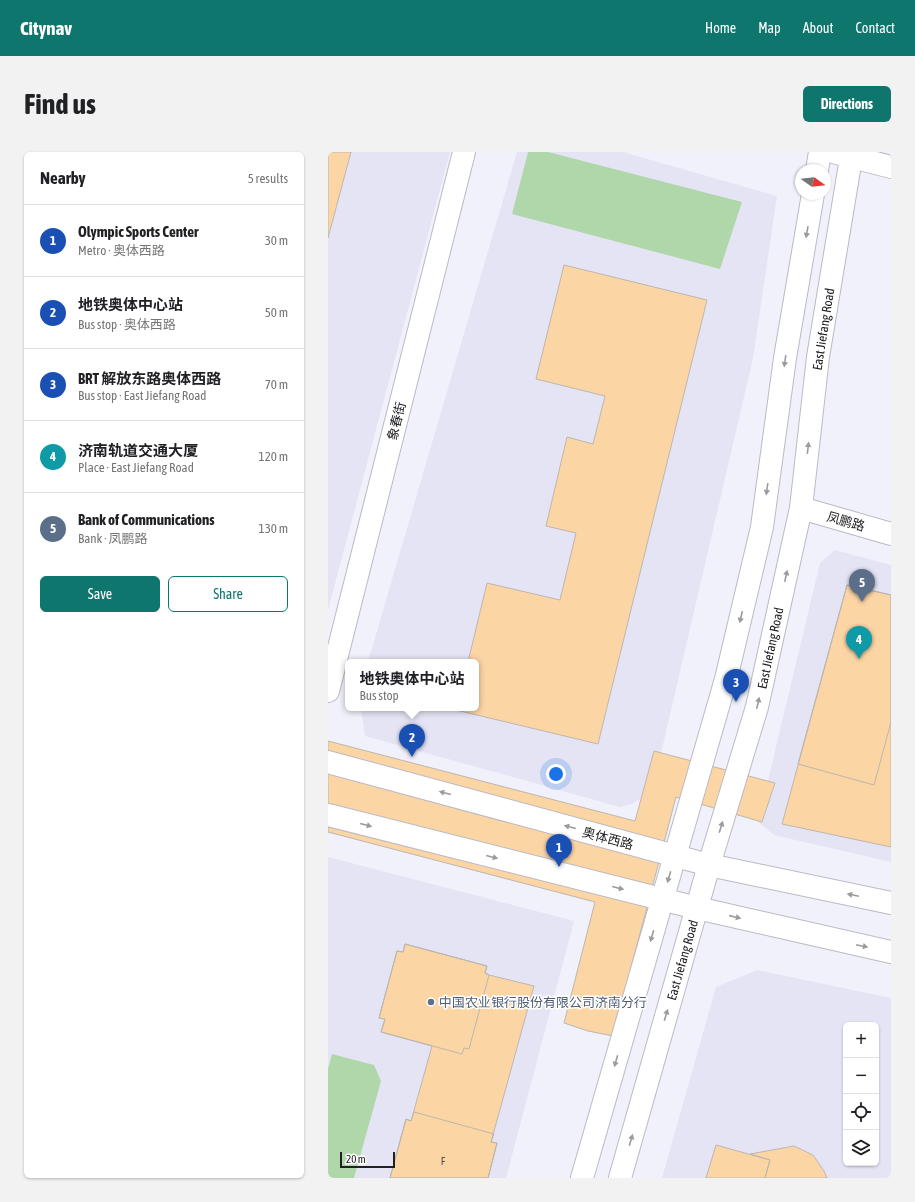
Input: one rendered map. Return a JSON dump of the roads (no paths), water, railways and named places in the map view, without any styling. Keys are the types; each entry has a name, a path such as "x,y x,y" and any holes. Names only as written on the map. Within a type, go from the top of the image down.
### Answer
{"main road":[{"name":"象春街","path":"328,691 464,152"},
{"path":"818,164 820,152"},
{"path":"845,154 891,168"},
{"name":"East Jiefang Road","path":"620,1178 709,865 757,707 801,508 818,357 845,154"},
{"path":"582,1178 726,679 762,527 785,358 812,200"},
{"name":"凤鹏路","path":"801,508 891,534"},
{"name":"奥体西路","path":"328,762 709,865 891,904"},
{"path":"328,815 439,845 697,908 891,952"}],"place":[{"name":"Bank of Communications","path":"862,602"},
{"name":"济南轨道交通大厦","path":"859,659"},
{"name":"BRT 解放东路奥体西路","path":"736,702"},
{"name":"地铁奥体中心站","path":"412,757"},
{"name":"Olympic Sports Center","path":"559,867"},
{"name":"中国农业银行股份有限公司济南分行","path":"431,1002"}]}
